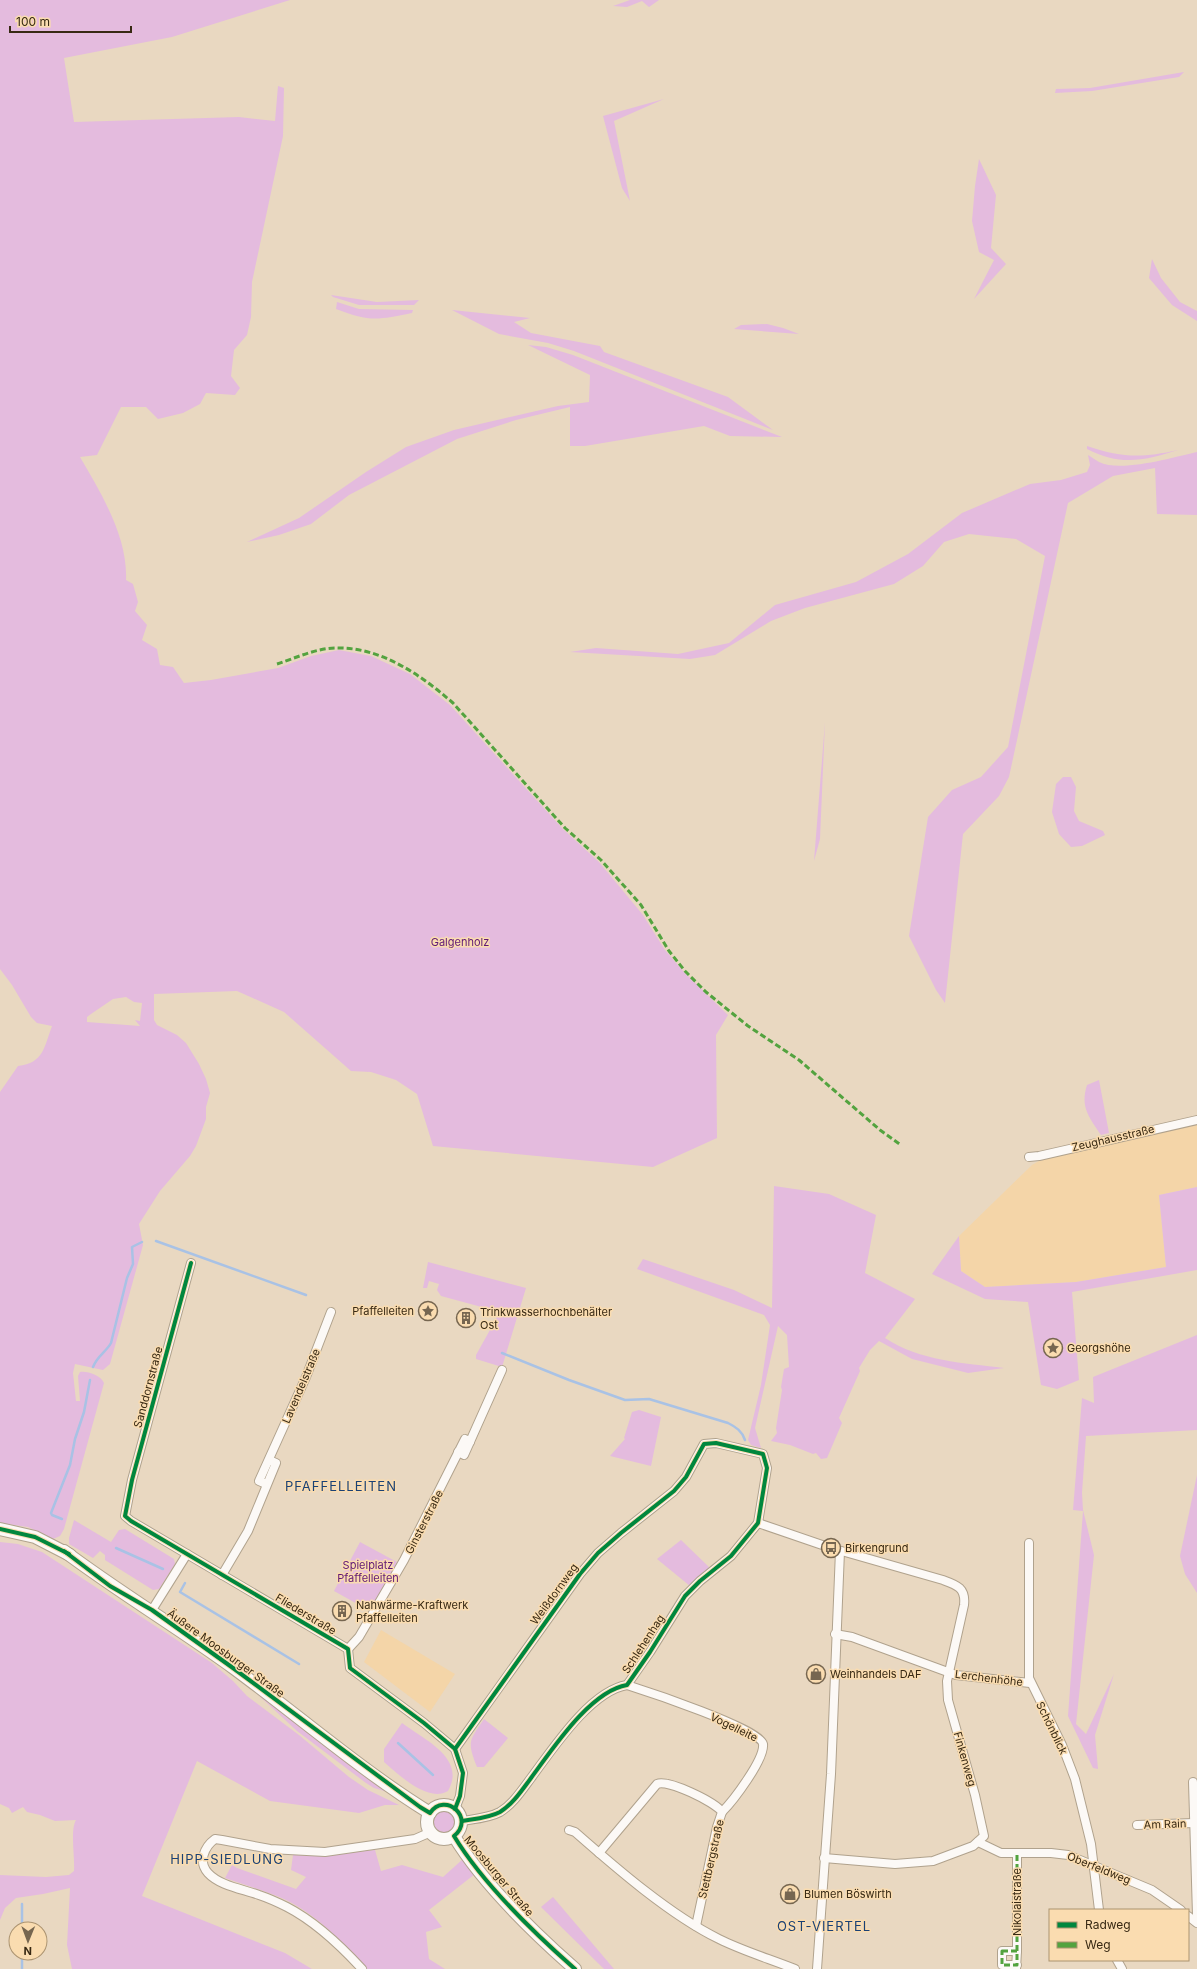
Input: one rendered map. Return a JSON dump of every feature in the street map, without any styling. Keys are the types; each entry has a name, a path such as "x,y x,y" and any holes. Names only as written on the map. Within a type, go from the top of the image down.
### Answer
{"street":[{"name":"Zeughausstraße","path":"1029,1157 1197,1120"},
{"name":"Sanddornstraße","path":"125,1516 133,1477 191,1263"},
{"name":"Lavendelstraße","path":"222,1575 248,1531 266,1484 259,1481 332,1312"},
{"name":"Ginsterstraße","path":"348,1649 359,1637 404,1560 458,1452 464,1455 502,1370"},
{"name":"Weißdornweg","path":"455,1749 580,1574 598,1553 674,1491 686,1477 704,1444 716,1443 759,1452 765,1458 767,1468 758,1523"},
{"name":"Fliederstraße","path":"125,1516 131,1521 348,1649"},
{"name":"Lerchenhöhe","path":"758,1523 840,1551 906,1568 959,1587 964,1594 964,1605 949,1673"},
{"name":"Schlehenhag","path":"462,1821 490,1816 508,1806 579,1716 601,1697 621,1686 627,1685 686,1596 700,1581 730,1556 758,1523"},
{"name":"Äußere Moosburger Straße","path":"0,1529 35,1537 64,1551 110,1586 152,1610 233,1668 371,1772 430,1813"},
{"name":"Schönblick","path":"1029,1543 1028,1669 1030,1683 1062,1745 1075,1779 1087,1823 1099,1909"},
{"path":"817,1969 832,1753 835,1634 840,1551"},
{"path":"152,1610 187,1554"},
{"name":"Lerchenhöhe","path":"835,1634 852,1637 963,1677 1030,1683"},
{"path":"348,1649 350,1668 424,1723 455,1749 463,1773 460,1796 455,1809 447,1805 435,1807 430,1813 427,1822 431,1832 415,1839 325,1852 270,1848 215,1840 206,1847 202,1860 203,1866 209,1875 222,1882 271,1900 301,1915 329,1936 362,1969"},
{"name":"Finkenweg","path":"949,1673 947,1685 948,1700 968,1767 984,1831 984,1836 978,1842"},
{"name":"Vogelleite","path":"627,1685 718,1718 749,1732 761,1740 763,1747 752,1772 740,1792 722,1812"},
{"name":"Stettbergstraße","path":"599,1853 660,1782 668,1783 715,1803 722,1812 717,1827 696,1926"},
{"name":"Am Rain","path":"1193,1782 1197,1915"},
{"name":"Moosburger Straße","path":"431,1832 441,1839 454,1836 458,1832 462,1821 460,1815 455,1809"},
{"name":"Am Rain","path":"1137,1825 1194,1823"},
{"path":"569,1830 575,1832 668,1908 696,1926 720,1940 795,1969"},
{"name":"Moosburger Straße","path":"454,1836 477,1868 520,1917 575,1969"},
{"path":"824,1858 896,1864 919,1863 933,1861 966,1849 978,1842"},
{"name":"Oberfeldweg","path":"978,1842 993,1851 1017,1854 1059,1853 1068,1855 1152,1890 1180,1909"},
{"name":"Nikolaistraße","path":"1016,1951 1002,1951 1002,1966 1017,1967 1017,1854"},
{"path":"1189,1917 1197,1923"}],"shaded area":[{"path":"1197,1122 1197,1187 1159,1195 1166,1267 1076,1282 985,1287 961,1271 959,1236 1032,1165 1039,1161 1075,1151"},
{"path":"381,1630 455,1674 430,1712 364,1662"}],"green space":[{"name":"Galgenholz","path":"0,0 290,0 172,37 64,58 74,122 239,117 275,121 278,86 284,88 283,136 252,282 251,317 247,335 234,350 231,376 240,388 235,395 206,393 200,404 183,413 158,419 146,407 121,407 97,455 80,457 104,500 118,532 123,548 126,580 133,584 138,602 135,611 147,625 142,640 157,649 160,665 173,667 184,683 211,680 278,668 311,656 339,650 371,656 410,674 450,705 563,829 599,862 643,915 665,950 684,972 728,1015 716,1035 717,1138 653,1167 433,1146 417,1094 396,1080 371,1072 351,1071 284,1012 237,991 154,994 154,1020 157,1025 177,1035 186,1043 206,1079 210,1093 206,1107 206,1119 196,1146 190,1156 160,1191 139,1224 143,1245 110,1364 103,1370 75,1364 73,1373 76,1401 80,1401 78,1376 80,1372 94,1374 104,1383 64,1529 60,1536 53,1539 28,1527 0,1523 0,1092 18,1066 33,1061 42,1053 52,1026 37,1023 31,1017 12,985 0,969","holes":["126,997 134,1002 142,1003 140,1021 135,1020 140,1026 87,1022 87,1017 113,999"]},
{"path":"630,0 659,0 649,7 642,1 627,7 613,6"},
{"path":"1184,72 1179,77 1092,91 1055,93 1056,89 1090,88"},
{"path":"664,99 614,121 630,201 622,188 603,116"},
{"path":"979,159 996,195 991,248 1006,264 974,299 994,260 979,252 972,221"},
{"path":"1152,259 1161,278 1180,302 1197,311 1197,321 1172,305 1149,278"},
{"path":"331,295 377,302 419,300 414,305 359,305 333,297"},
{"path":"337,302 359,309 413,310 412,313 390,317 366,318 336,309"},
{"path":"452,310 530,318 514,322 531,333 600,346 604,352 728,397 773,430 574,351 548,343 499,334"},
{"path":"767,324 799,334 734,329 741,325"},
{"path":"528,345 546,347 573,355 782,437 730,436 704,426 585,446 570,446 570,407 516,420 457,439 349,495 311,524 279,535 247,542 299,518 366,472 406,447 454,430 558,406 589,402 590,375"},
{"path":"1087,446 1111,453 1132,456 1178,450 1143,459 1121,460 1099,454 1087,449"},
{"path":"1197,452 1197,515 1157,514 1155,468 1113,476 1068,503 1009,777 999,796 963,834 945,1003 936,990 909,936 928,817 952,790 981,777 1008,747 1045,556 1016,539 969,534 944,542 923,566 894,584 805,608 771,621 715,655 690,659 570,652 596,648 678,654 729,643 775,605 856,582 908,554 962,513 1030,484 1061,480 1087,472 1090,465 1088,455 1099,462 1120,466 1148,463"},
{"path":"825,722 820,839 814,861"},
{"path":"1063,777 1071,777 1076,787 1074,811 1079,821 1103,831 1105,835 1082,846 1071,847 1059,834 1052,812 1056,784"},
{"path":"1099,1080 1109,1133 1101,1135 1089,1117 1085,1106 1085,1093 1087,1085"},
{"path":"774,1186 829,1194 876,1215 865,1273 915,1299 885,1338 913,1352 927,1356 943,1360 1004,1368 968,1373 912,1359 879,1341 870,1350 859,1368 860,1371 839,1418 842,1423 827,1458 821,1459 816,1453 813,1454 790,1445 771,1441 777,1433 776,1428 784,1369 789,1367 787,1335 778,1326 755,1428 761,1448 751,1445 748,1440 761,1385 770,1325 764,1315 637,1269 643,1259 734,1290 772,1308"},
{"path":"1197,1187 1197,1270 1072,1292 1079,1380 1057,1389 1041,1385 1028,1302 985,1299 932,1274 959,1236 961,1271 985,1287 1076,1282 1166,1267 1159,1195"},
{"path":"428,1262 526,1288 502,1367 476,1359 476,1355 500,1312 441,1296 437,1290 439,1284 429,1281 427,1288 423,1288"},
{"path":"1197,1335 1197,1430 1086,1436 1082,1493 1083,1510 1094,1555 1076,1724 1086,1734 1114,1674 1095,1735 1098,1769 1093,1768 1068,1716 1083,1511 1073,1510 1082,1398 1094,1403 1093,1377"},
{"path":"639,1410 661,1417 651,1466 610,1456 625,1439 624,1438 632,1412"},
{"path":"1197,1475 1197,1593 1185,1574 1180,1556"},
{"path":"74,1520 111,1542 119,1530 125,1529 174,1559 175,1564 159,1589 153,1590 105,1560 105,1555 100,1551 93,1558 69,1544 69,1538"},
{"path":"681,1540 710,1568 690,1586 657,1559"},
{"path":"0,1542 18,1544 42,1552 212,1663 233,1681 247,1696 299,1735 349,1777 368,1790 399,1805 385,1805 359,1813 270,1801 197,1761 142,1896 285,1953 312,1969 72,1969 67,1945 70,1888 16,1898 5,1908 0,1920 0,1875 46,1877 69,1875 74,1871 73,1830 76,1820 55,1821 27,1812 23,1807 12,1813 9,1808 0,1804"},
{"name":"Spielplatz Pfaffelleiten","path":"360,1542 397,1562 370,1611 334,1591"},
{"path":"252,1684 391,1793 374,1788 366,1783 297,1731 254,1691"},
{"path":"484,1719 508,1738 484,1767 477,1767 472,1752 471,1742 475,1732"},
{"path":"402,1723 431,1743 447,1759 452,1769 452,1779 448,1791 440,1794 423,1791 414,1786 384,1762 384,1749"},
{"path":"444,1809 453,1813 457,1822 453,1831 444,1835 435,1831 431,1822 435,1813"},
{"path":"375,1850 381,1871 402,1865 443,1877 463,1859 475,1874 429,1910 442,1927 426,1932 429,1959 445,1969 365,1969 329,1930 308,1913 286,1900 225,1878 232,1865 296,1889 306,1877 291,1870 293,1855 322,1856"},
{"path":"553,1897 614,1969 604,1969 541,1907"}],"waterway":[{"path":"156,1241 306,1295"},
{"path":"93,1367 111,1343 127,1278 133,1264 132,1247 142,1242"},
{"path":"502,1353 569,1380 625,1400 649,1399 728,1423 734,1426 742,1434 745,1440"},
{"path":"62,1519 52,1515 51,1513 70,1465 75,1439 84,1412 90,1380"},
{"path":"116,1548 163,1569"},
{"path":"185,1583 180,1592 299,1664"},
{"path":"398,1743 433,1775"},
{"path":"22,1904 22,1921"},
{"path":"22,1961 22,1969"}],"marked path":[{"path":"277,664 323,649 355,649 386,658 400,665 414,673 441,693 453,703 565,828 601,860 641,905 669,951 685,971 706,992 748,1026 799,1060 880,1130 901,1145"},
{"path":"1017,1854 1017,1951"},
{"path":"1002,1951 1017,1951 1017,1965 1002,1965 1002,1951"}],"cycle path":[{"path":"191,1263 132,1480 125,1516 131,1521 348,1649 350,1668 424,1723 455,1749 463,1773 460,1796 455,1809"},
{"path":"455,1749 580,1574 598,1553 674,1491 686,1477 704,1444 716,1443 763,1454 767,1468 758,1523 731,1556 700,1581 685,1596 650,1652 627,1685 613,1690 599,1698 573,1723 517,1796 505,1809 491,1816 462,1821"},
{"path":"0,1529 35,1537 69,1554"},
{"path":"64,1551 110,1586 152,1610 233,1668 420,1807 430,1813 436,1807 443,1805 450,1806 456,1810 460,1815 462,1822 460,1829 454,1836 479,1872 510,1907 575,1969"}],"place":[{"name":"Pfaffelleiten","path":"428,1311"},
{"name":"Trinkwasserhochbehälter Ost","path":"466,1318"},
{"name":"Georgshöhe","path":"1053,1348"},
{"name":"Birkengrund","path":"831,1548"},
{"name":"Nahwärme-Kraftwerk Pfaffelleiten","path":"342,1611"},
{"name":"Weinhandels DAF","path":"816,1674"},
{"name":"Blumen Böswirth","path":"790,1894"}],"district":[{"name":"PFAFFELLEITEN","path":"341,1486"},
{"name":"HIPP-SIEDLUNG","path":"227,1859"},
{"name":"OST-VIERTEL","path":"824,1926"}]}
